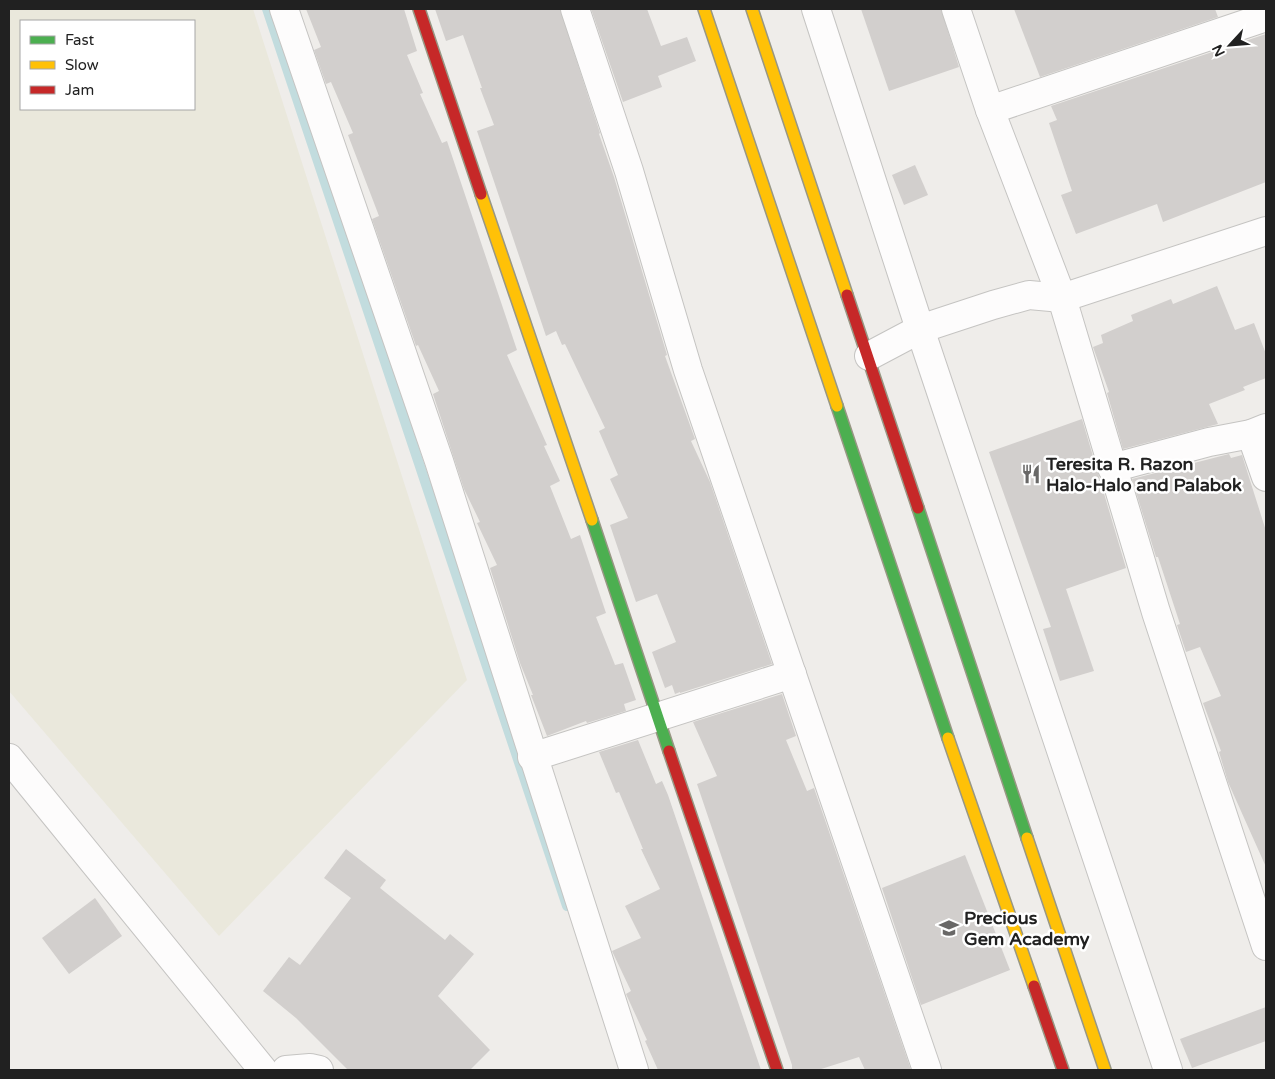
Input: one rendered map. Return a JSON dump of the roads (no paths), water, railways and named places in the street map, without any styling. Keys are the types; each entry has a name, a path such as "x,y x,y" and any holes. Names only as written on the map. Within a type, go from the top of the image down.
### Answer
{"street":[{"path":"284,9 439,462 532,757 634,1070"},
{"path":"419,9 777,1070"},
{"path":"575,9 629,171 688,370 927,1070"},
{"path":"704,9 772,206 913,638 1063,1070"},
{"path":"752,9 1105,1070"},
{"path":"816,9 920,330 1168,1070"},
{"path":"956,9 990,110 1062,298 1159,621 1266,946"},
{"path":"990,110 1266,17"},
{"path":"869,356 920,330 993,305 1029,295 1062,298 1266,231"},
{"path":"1112,468 1208,442 1259,431 1266,477"},
{"path":"532,757 792,674"},
{"path":"9,758 264,1070"},
{"path":"286,1070 310,1068 319,1070"}],"waterway":[{"path":"267,9 567,906"}],"place":[{"name":"Teresita R. Razon Halo-Halo and Palabok","path":"1031,474"},
{"name":"Precious Gem Academy","path":"949,928"}]}
